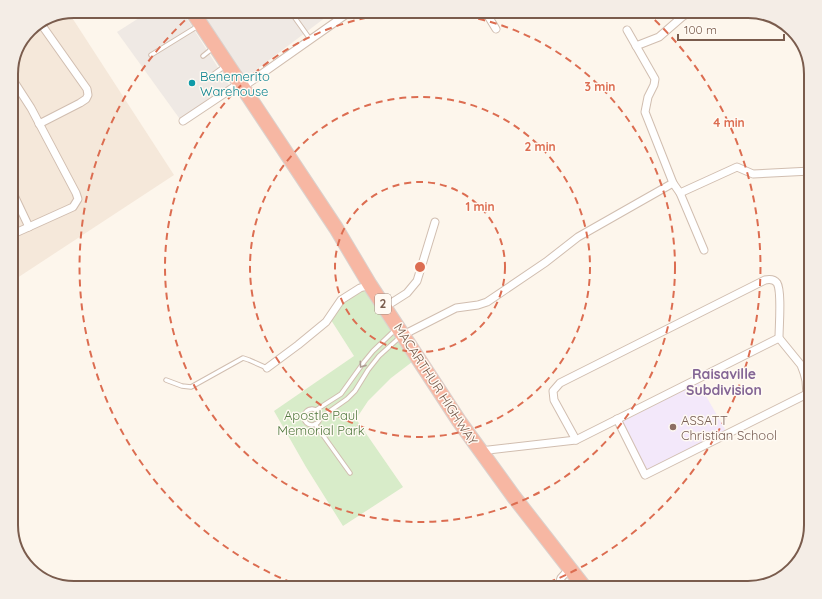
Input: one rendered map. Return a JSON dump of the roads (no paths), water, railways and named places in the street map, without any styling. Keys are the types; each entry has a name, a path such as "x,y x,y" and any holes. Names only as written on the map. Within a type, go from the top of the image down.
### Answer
{"highway":[{"name":"MACARTHUR HIGHWAY","path":"196,18 332,222 370,285 480,451 580,581"}],"street":[{"path":"183,121 311,40 341,18"},
{"path":"489,18 496,29"},
{"path":"636,46 659,37 681,18"},
{"path":"39,124 84,101 88,95 87,89 44,28"},
{"path":"627,30 655,79 647,101 645,112 673,183 680,193 704,250"},
{"path":"18,87 31,108 78,199 73,207 18,232"},
{"path":"680,193 738,167 753,174 804,171"},
{"path":"400,331 456,308 478,305 487,302 546,262 578,237 673,183"},
{"path":"18,204 29,227"},
{"path":"385,307 407,293 417,280 435,222"},
{"path":"576,440 554,400 553,391 557,386 567,379 768,279 775,282 780,295 779,338 801,365 804,375"},
{"path":"267,368 326,322 341,300 360,288 370,285"},
{"path":"480,451 576,440 779,338"},
{"path":"617,419 645,475 804,396"},
{"path":"560,581 570,568"}],"lane":[{"path":"295,18 311,40"},
{"path":"151,55 200,24"},
{"path":"203,56 216,46"},
{"path":"214,74 228,65"},
{"path":"400,331 390,347 379,356 355,391 347,399 320,418 320,420 315,424 312,425 306,422 304,416 307,411 313,409 316,410 341,394 373,351 384,341 400,331"},
{"path":"384,341 390,347"},
{"path":"373,351 379,356"},
{"path":"166,380 182,386 192,387 243,358 267,368"},
{"path":"341,394 347,399"},
{"path":"316,410 320,414 320,418"},
{"path":"315,424 350,473"}],"place":[{"name":"Benemerito Warehouse","path":"192,83"},
{"name":"ASSATT Christian School","path":"673,427"}],"district":[{"name":"Raisaville Subdivision","path":"724,382"}],"park label":[{"name":"Apostle Paul Memorial Park","path":"321,422"}]}
